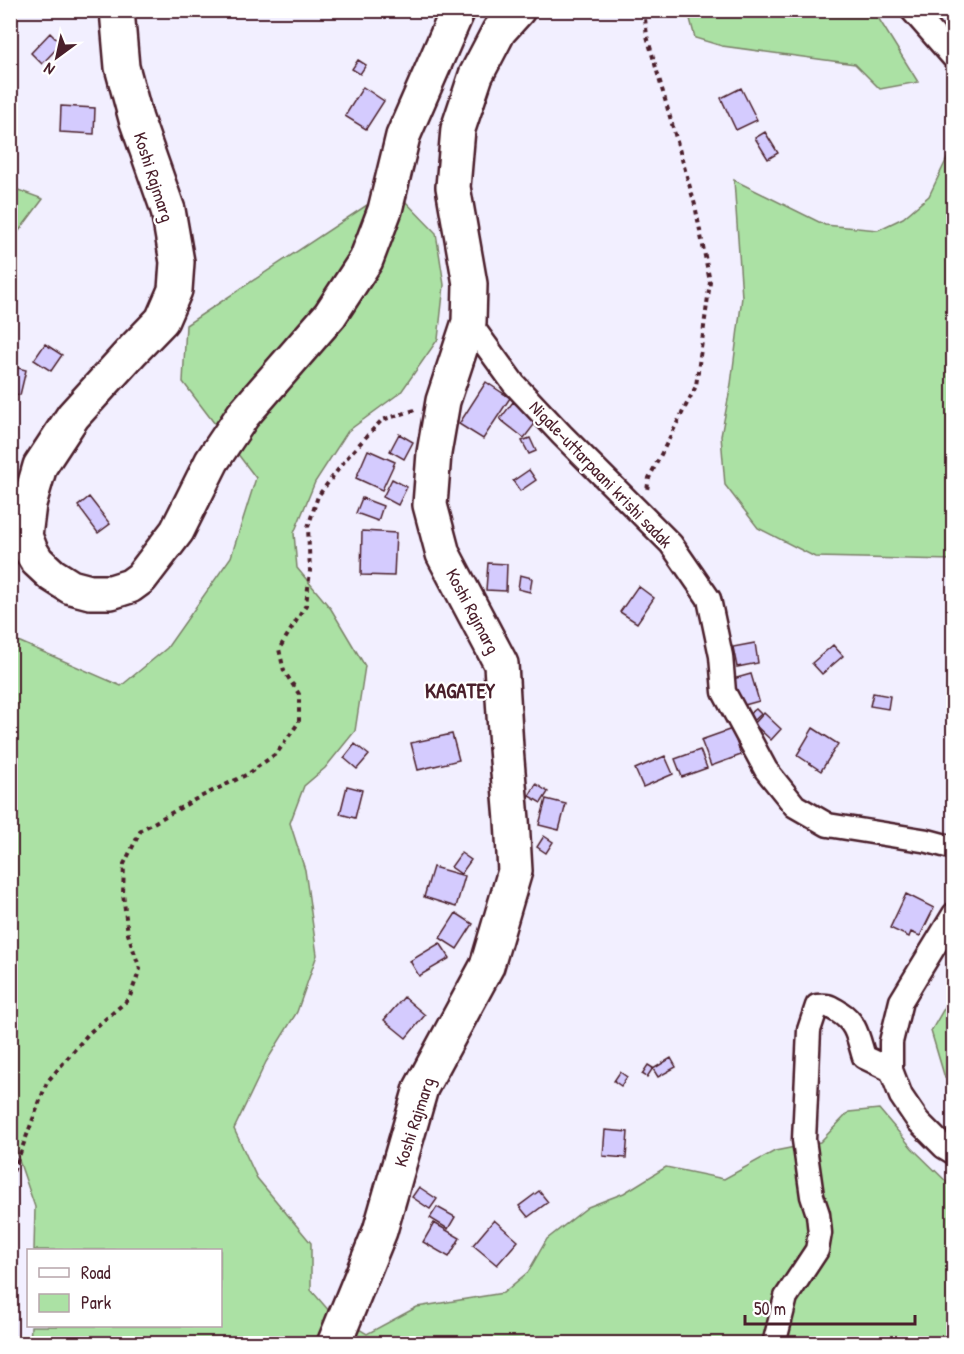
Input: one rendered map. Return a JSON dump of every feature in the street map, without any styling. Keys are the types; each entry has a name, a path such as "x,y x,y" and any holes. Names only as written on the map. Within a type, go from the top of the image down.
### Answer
{"main road":[{"name":"Koshi Rajmarg","path":"117,10 122,67 136,119 168,210 177,262 176,290 162,320 73,416 40,466 28,504 25,536 37,561 52,575 71,587 90,592 111,592 130,586 141,578 177,531 212,461 243,415 330,315 366,260 385,210 403,136 458,10"},
{"name":"Koshi Rajmarg","path":"334,1344 380,1231 421,1088 487,966 515,871 501,664 443,554 430,505 434,453 443,401 468,322 470,284 453,186 458,129 476,75 499,31 518,10"}],"street":[{"path":"912,10 954,58"},
{"name":"Nigale-uttarpaani krishi sadak","path":"468,322 514,384 671,544 709,599 722,656 724,692 766,770 795,806 828,825 928,841 954,848"},
{"path":"954,914 901,1002 891,1042 891,1070 901,1096 918,1121 944,1147 954,1153"},
{"path":"774,1344 786,1297 817,1250 820,1233 804,1140 809,1030 817,1006 826,1005 849,1018 855,1028 864,1057 891,1070"}],"path":[{"path":"644,10 647,36 695,205 710,282 696,386 649,478 646,498"},
{"path":"10,1180 47,1082 89,1034 129,999 140,969 128,934 123,894 124,864 141,830 196,799 248,774 276,753 299,722 299,694 284,670 279,649 306,605 310,572 308,527 318,496 350,454 382,420 443,401"}],"green space":[{"path":"688,11 874,11 918,82 880,89 855,64 722,46 695,38"},
{"path":"953,146 953,560 815,557 758,528 725,485 721,436 731,384 742,297 734,180 825,225 878,230 903,218 929,196"},
{"path":"10,187 43,199 13,239 10,239"},
{"path":"402,198 436,233 444,285 438,339 401,392 348,431 315,482 294,533 297,568 331,609 365,666 355,731 325,768 304,786 290,823 305,870 317,955 297,1012 266,1062 234,1129 257,1178 311,1243 311,1290 330,1312 367,1334 417,1307 503,1293 528,1272 547,1239 588,1207 624,1193 666,1167 724,1179 775,1151 820,1142 849,1112 879,1109 912,1148 953,1188 953,1343 30,1343 31,1327 222,1327 222,1249 34,1249 35,1207 11,1137 10,955 13,942 11,940 11,638 121,686 167,648 231,557 256,478 183,382 186,325 367,205"},
{"path":"953,993 953,1085 945,1078 931,1031"}],"building":[{"path":"50,33 61,44 42,64 31,53"},
{"path":"358,60 366,65 360,74 352,69"},
{"path":"363,87 384,101 366,129 345,116"},
{"path":"741,88 757,120 736,130 721,98"},
{"path":"61,106 95,108 94,134 60,132"},
{"path":"765,132 778,153 768,159 755,138"},
{"path":"45,344 62,355 51,371 34,360"},
{"path":"10,366 26,370 20,395 10,393"},
{"path":"486,382 510,398 483,439 459,424"},
{"path":"513,402 537,421 524,438 500,419"},
{"path":"399,434 413,442 404,459 390,451"},
{"path":"530,438 536,451 529,454 522,441"},
{"path":"368,450 395,462 382,490 356,478"},
{"path":"529,470 536,480 520,491 513,481"},
{"path":"392,479 407,487 398,505 383,497"},
{"path":"89,497 110,524 98,533 78,506"},
{"path":"362,498 383,506 378,521 356,513"},
{"path":"362,531 396,533 394,576 361,575"},
{"path":"488,563 507,564 506,591 486,590"},
{"path":"520,575 532,578 530,592 518,589"},
{"path":"638,586 654,598 637,623 620,612"},
{"path":"755,643 758,663 737,667 733,647"},
{"path":"833,645 843,656 822,674 812,663"},
{"path":"751,674 759,701 741,706 733,679"},
{"path":"873,693 890,696 888,709 870,706"},
{"path":"756,709 761,714 753,722 747,716"},
{"path":"764,713 781,729 771,740 754,724"},
{"path":"813,728 838,744 821,771 797,755"},
{"path":"732,729 741,755 711,766 701,740"},
{"path":"452,734 459,760 418,770 411,743"},
{"path":"355,744 369,755 357,769 344,758"},
{"path":"700,750 707,768 682,777 675,759"},
{"path":"665,756 673,774 643,787 635,769"},
{"path":"536,784 548,792 541,803 529,796"},
{"path":"347,786 362,790 355,818 340,814"},
{"path":"546,799 566,804 559,830 539,825"},
{"path":"544,836 553,842 546,853 537,847"},
{"path":"461,853 471,860 461,874 451,867"},
{"path":"433,867 465,876 456,907 424,897"},
{"path":"906,894 934,908 920,936 911,932 909,937 890,928"},
{"path":"456,913 473,924 457,949 440,938"},
{"path":"440,943 450,958 419,976 410,961"},
{"path":"404,997 425,1015 406,1038 384,1020"},
{"path":"671,1058 676,1067 658,1077 653,1069"},
{"path":"648,1065 653,1068 647,1077 642,1074"},
{"path":"620,1072 627,1077 621,1086 614,1081"},
{"path":"605,1130 628,1132 626,1158 603,1156"},
{"path":"419,1187 437,1199 430,1209 412,1197"},
{"path":"539,1191 548,1202 528,1217 519,1206"},
{"path":"437,1207 455,1217 448,1229 430,1218"},
{"path":"494,1220 518,1241 497,1265 473,1245"},
{"path":"434,1223 460,1238 449,1257 423,1242"}],"district":[{"name":"KAGATEY","path":"460,690"}]}
